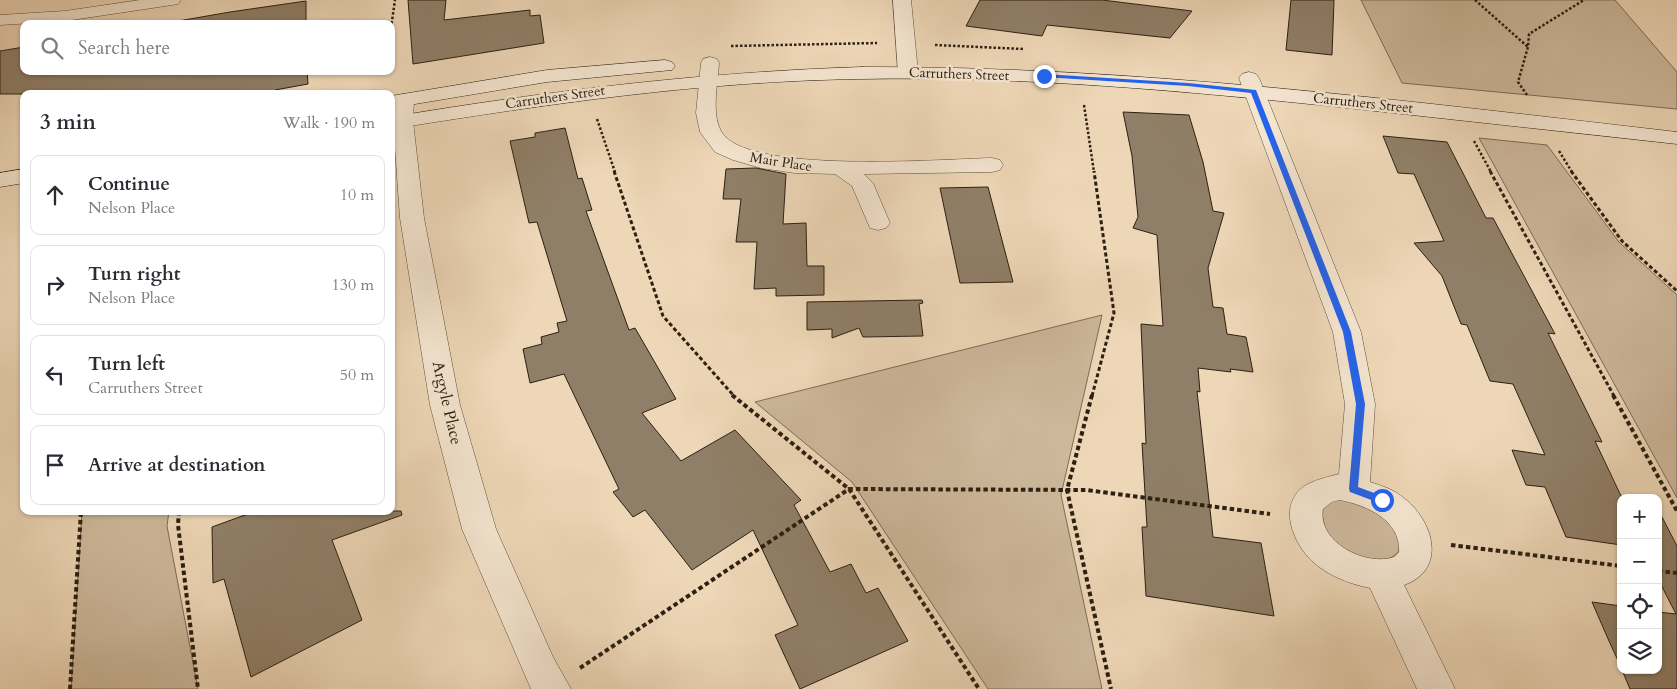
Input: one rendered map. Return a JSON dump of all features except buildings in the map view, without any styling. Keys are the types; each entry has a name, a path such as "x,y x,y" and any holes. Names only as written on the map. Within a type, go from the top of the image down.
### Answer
{"street":[{"path":"0,20 25,20 78,14 172,0"},
{"path":"902,0 907,64"},
{"name":"Carruthers Street","path":"395,107 547,76 699,68 786,75 907,64 1044,76 1188,85 1251,85 1677,125"},
{"name":"Carruthers Street","path":"395,107 558,96 699,68"},
{"name":"Mair Place","path":"699,68 711,132 723,147 741,155 762,161 795,166 840,168 992,165"},
{"path":"1251,85 1347,332 1360,404 1354,489"},
{"name":"Carruthers Street","path":"1251,85 1677,138"},
{"name":"Argyle Place","path":"395,113 445,405 479,529 540,670 551,688"},
{"path":"840,168 862,183 878,223"},
{"path":"0,180 20,177"},
{"path":"1334,488 1354,489 1368,493 1394,508 1404,518 1416,541 1416,552 1413,562 1400,571 1381,575 1351,569 1324,552 1308,529 1305,518 1306,508 1310,500 1317,493 1334,488"},
{"path":"1381,575 1436,689"}],"path":[{"path":"392,20 396,0"},
{"path":"1475,0 1528,47"},
{"path":"1529,98 1518,82 1528,47 1529,34 1584,0"},
{"path":"597,118 663,316 727,391 849,489 979,689"},
{"path":"1471,135 1677,511"},
{"path":"1555,145 1577,180 1622,241 1677,291"},
{"path":"551,688 849,489 1086,490 1305,518"},
{"path":"70,689 81,515"},
{"path":"179,515 178,525 198,689"},
{"path":"1416,541 1617,566"},
{"path":"1662,571 1677,573"}],"shaded area":[{"path":"1361,0 1615,0 1677,72 1677,109 1402,83"},
{"path":"1479,138 1547,145 1619,242 1677,295 1677,498"},
{"path":"1102,315 1061,495 1102,689 988,689 852,482 755,402"},
{"path":"1351,497 1396,525 1400,550 1392,557 1383,561 1364,559 1328,540 1320,508 1325,502"},
{"path":"82,515 168,515 167,526 198,689 71,689"}],"route":[{"path":"1044,76 1188,85 1254,92 1347,332 1360,404 1354,489 1382,500"}]}
